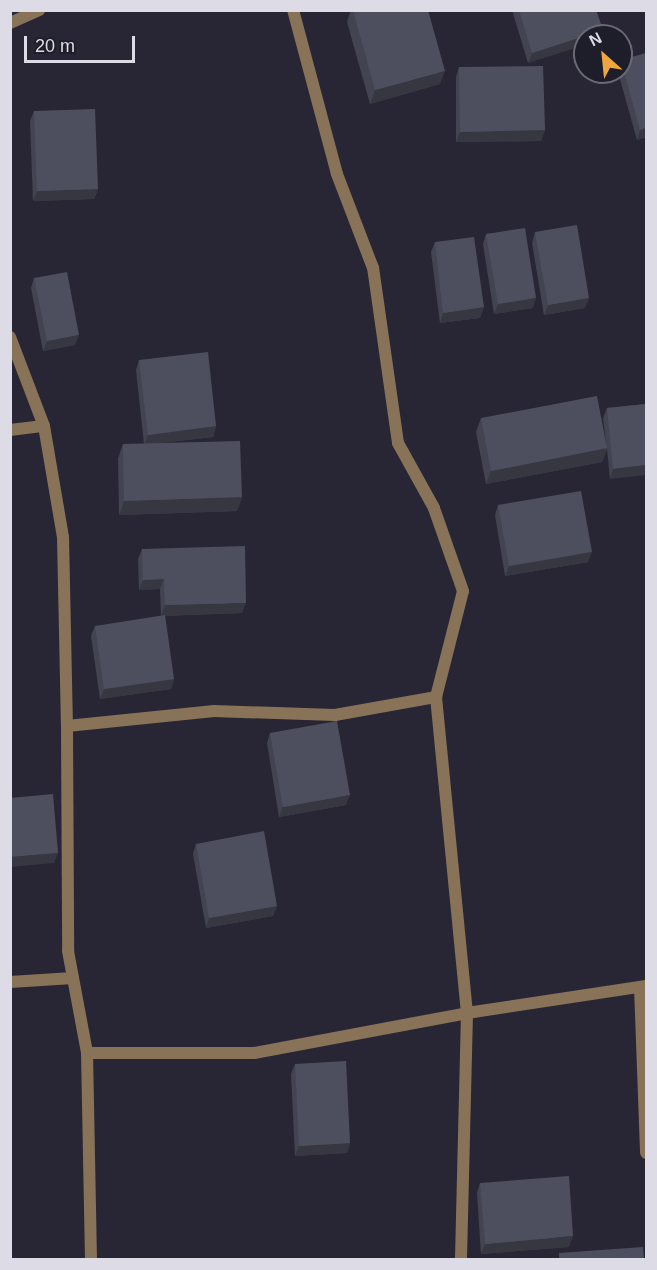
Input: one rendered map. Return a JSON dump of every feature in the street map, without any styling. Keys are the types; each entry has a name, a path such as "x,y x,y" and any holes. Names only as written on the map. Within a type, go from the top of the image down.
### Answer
{"street":[{"path":"10,23 39,10"},
{"path":"293,10 337,174 373,268 398,443 434,508 463,591 436,697 466,1013 461,1260"},
{"path":"10,337 44,426 63,537 68,951 87,1053 91,1260"},
{"path":"10,430 44,426"},
{"path":"67,726 214,711 335,715 436,697"},
{"path":"10,982 73,978"},
{"path":"87,1053 255,1053 466,1013 643,987 646,1153"}],"building":[{"path":"353,10 428,10 445,71 375,90"},
{"path":"519,10 596,10 601,24 573,24 573,40 532,53"},
{"path":"646,53 646,128 640,130 628,84 633,84 633,57"},
{"path":"543,66 545,130 460,132 459,67"},
{"path":"95,109 98,189 37,191 34,111"},
{"path":"577,225 589,298 548,305 535,232"},
{"path":"525,228 536,298 498,304 486,234"},
{"path":"474,237 484,307 443,313 435,242"},
{"path":"67,272 79,335 47,341 34,278"},
{"path":"208,352 216,426 148,435 139,360"},
{"path":"597,396 607,448 491,471 481,418"},
{"path":"646,404 646,465 613,469 607,408"},
{"path":"240,441 242,497 124,501 123,444"},
{"path":"581,491 592,552 509,566 498,505"},
{"path":"245,546 246,603 165,605 164,579 143,580 142,549"},
{"path":"165,615 174,679 104,689 95,626"},
{"path":"337,721 350,795 283,807 270,733"},
{"path":"53,794 58,853 10,857 10,798"},
{"path":"264,831 277,906 209,918 196,844"},
{"path":"346,1061 350,1143 299,1146 295,1064"},
{"path":"569,1176 573,1236 485,1244 480,1183"},
{"path":"643,1247 644,1260 559,1260 559,1253"}]}
